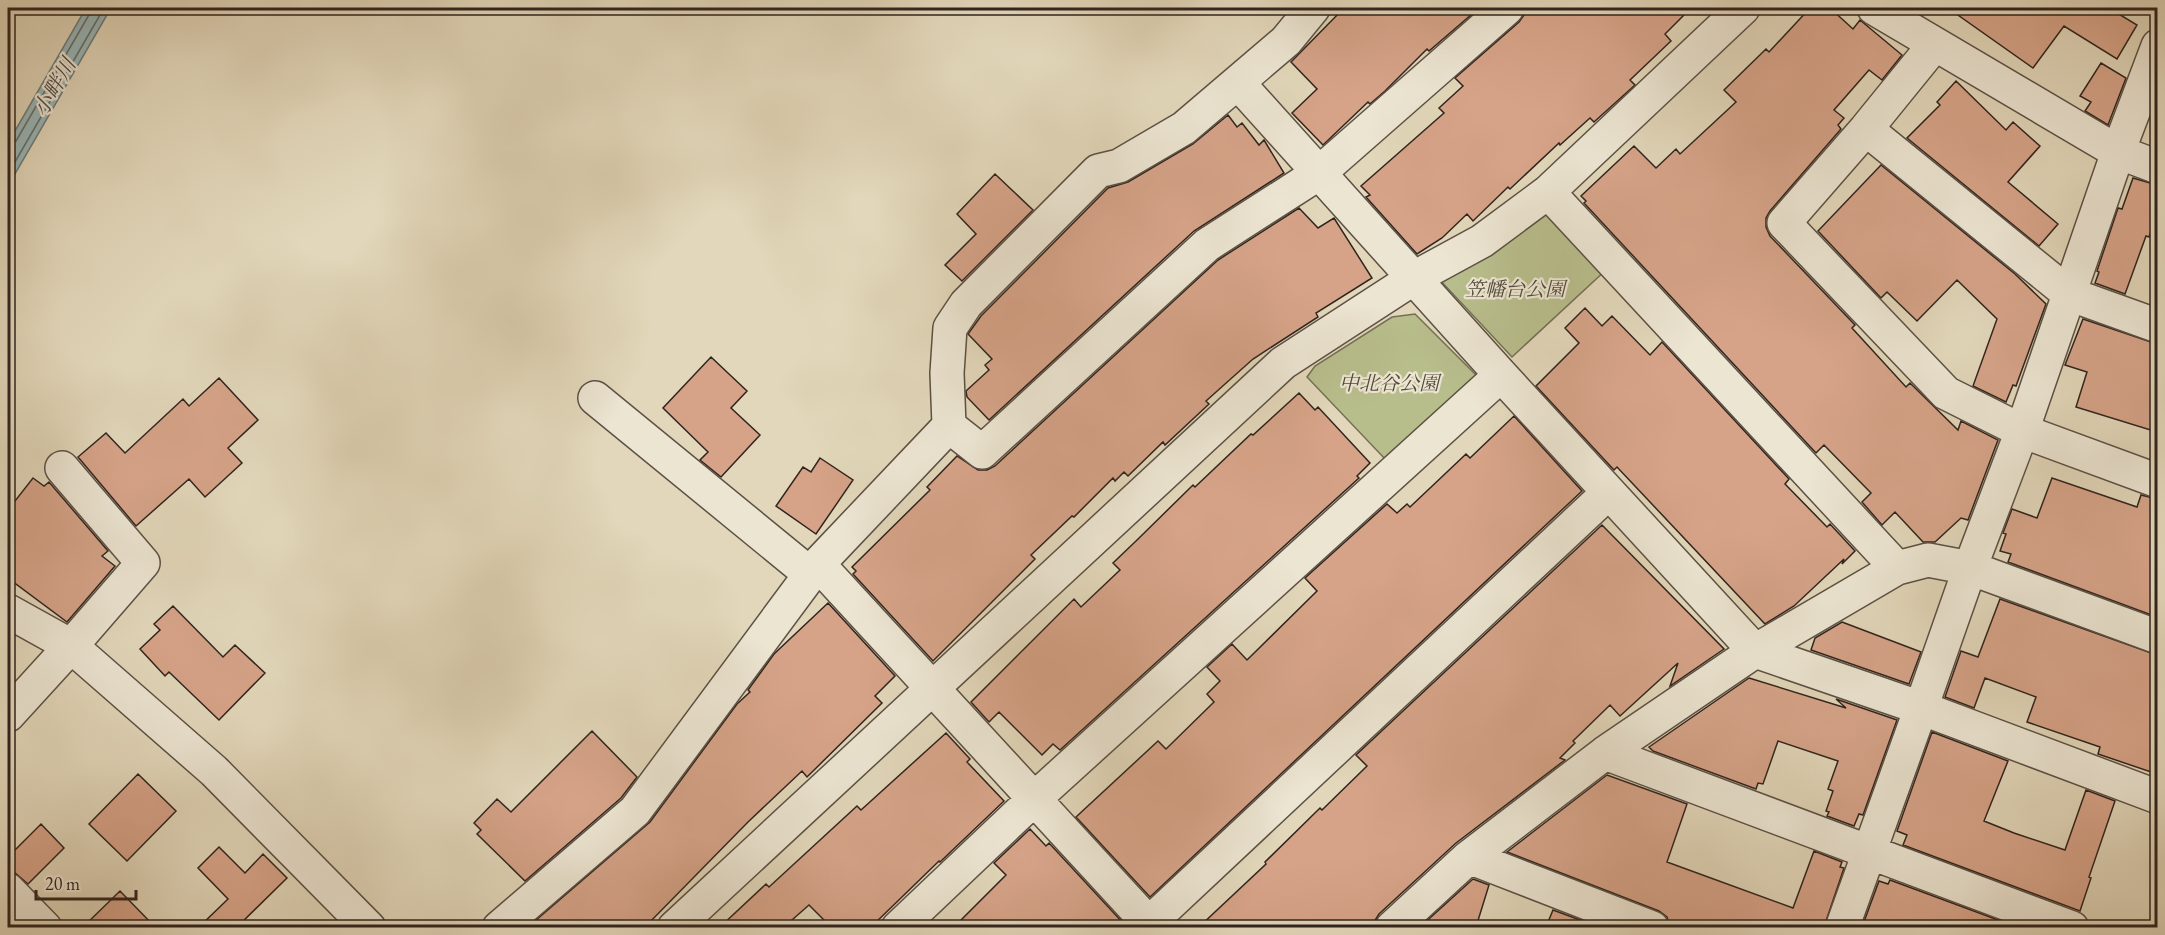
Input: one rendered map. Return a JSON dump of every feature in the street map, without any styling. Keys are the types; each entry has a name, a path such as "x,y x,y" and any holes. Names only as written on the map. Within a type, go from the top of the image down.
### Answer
{"street":[{"path":"499,927 635,811 814,569 949,426 947,373 950,328 966,304 1098,171 1119,166 1184,128 1239,84 1286,41 1313,8"},
{"path":"949,426 982,452 1207,245 1319,173 1507,8"},
{"path":"674,927 1282,363 1414,278 1482,241 1548,192 1743,8"},
{"path":"1874,8 2118,152 2157,166"},
{"path":"1935,44 1866,129 1784,223 1946,393 2022,431 2157,481"},
{"path":"1842,927 1922,708 1970,568 2022,431 2157,46"},
{"path":"1239,84 1608,493 1755,651 1922,708 2157,797"},
{"path":"1866,129 2069,294 2157,326"},
{"path":"1548,192 1897,568"},
{"path":"898,927 1033,800 1501,375"},
{"path":"595,398 814,569 933,688 1148,926 1608,493"},
{"path":"8,715 143,563 62,468"},
{"path":"1392,927 1469,857 1605,753 1755,651 1897,568 1928,560 1970,568 2157,637"},
{"path":"8,611 71,646 214,771 369,927"},
{"path":"1605,753 2072,927"},
{"path":"1469,857 1652,927"},
{"path":"8,890 45,927"}],"green space":[{"name":"笠幡台公園","path":"1546,205 1607,269 1512,357 1438,278"},
{"name":"中北谷公園","path":"1415,314 1476,375 1386,460 1307,377 1315,366 1392,317"}],"water":[{"name":"小畔川","path":"86,8 111,8 8,186 8,143"}],"building":[{"path":"1344,8 1479,8 1429,51 1427,49 1385,91 1370,104 1368,102 1323,145 1292,113 1317,89 1291,62"},
{"path":"1525,8 1691,8 1665,34 1671,41 1630,80 1635,85 1594,122 1590,118 1560,145 1559,143 1473,221 1467,214 1442,238 1417,254 1366,197 1370,195 1361,186 1444,113 1439,108 1463,86 1455,78 1519,22 1524,15"},
{"path":"1810,8 1830,8 1853,29 1860,20 1902,55 1882,80 1869,70 1834,110 1844,118 1838,125 1841,129 1770,211 1766,218 1766,227 1770,236 1855,325 1852,328 1906,387 1910,383 1958,430 1961,421 1998,440 1968,520 1961,518 1935,542 1923,542 1895,512 1882,525 1862,502 1871,493 1824,445 1816,453 1584,203 1586,201 1581,196 1634,146 1656,168 1676,149 1680,154 1736,102 1724,90 1766,49 1769,52"},
{"path":"1948,8 2109,8 2137,25 2117,59 2064,26 2033,68"},
{"path":"2101,63 2126,78 2108,125 2085,111 2091,102 2080,96"},
{"path":"1956,81 2006,130 2013,122 2040,146 2008,182 2058,224 2039,246 1907,138 1940,105 1937,102"},
{"path":"1228,115 1237,127 1242,123 1259,145 1264,140 1284,173 1194,231 989,420 967,397 966,391 989,370 985,365 992,359 968,334 981,316 1108,188 1128,182 1193,144"},
{"path":"1881,165 2015,274 2046,304 2016,386 2013,385 2006,402 1973,386 1997,319 1957,280 1917,321 1887,292 1881,298 1818,231"},
{"path":"995,174 1033,210 962,281 945,265 976,234 957,214"},
{"path":"2133,178 2157,185 2157,214 2149,237 2146,236 2125,294 2095,283 2118,208 2122,209"},
{"path":"1299,208 1318,228 1334,218 1372,278 1316,313 1318,317 1253,359 1206,401 1209,404 1165,445 1163,442 1128,476 1124,472 1115,481 1113,478 1031,555 1035,559 933,661 853,574 856,571 852,567 930,490 927,487 957,456 978,470 987,470 995,466 1218,260"},
{"path":"1585,308 1602,326 1612,316 1650,355 1662,342 1789,479 1785,484 1827,527 1830,524 1855,551 1794,606 1765,624 1617,467 1614,470 1536,386 1579,343 1565,328"},
{"path":"2083,319 2157,344 2157,432 2076,407 2087,372 2065,365"},
{"path":"711,357 747,391 731,408 760,435 721,477 700,460 708,452 663,408"},
{"path":"219,378 258,420 228,448 242,463 205,497 189,479 136,526 78,457 106,433 125,453 183,399 189,406"},
{"path":"1299,393 1315,410 1318,407 1370,463 1357,476 1359,478 1060,750 1053,744 1042,755 999,712 989,722 971,702 1074,599 1081,607 1120,570 1113,563 1193,485 1195,487"},
{"path":"1514,416 1582,491 1150,897 1076,817 1158,741 1166,749 1214,702 1207,694 1220,681 1207,667 1232,644 1247,660 1317,591 1305,578 1387,504 1397,513 1407,504 1410,507 1466,454 1470,458"},
{"path":"820,458 853,480 816,534 776,506 803,467 811,472"},
{"path":"33,478 44,486 49,482 108,551 102,556 115,566 67,622 8,578 8,510"},
{"path":"2052,478 2137,507 2141,495 2157,499 2157,617 2008,562 2011,554 2000,551 2006,534 2003,533 2012,509 2037,518"},
{"path":"1602,525 1724,649 1670,686 1678,663 1620,716 1610,705 1573,741 1575,743 1560,758 1565,760 1456,843 1379,914 1374,927 1199,927 1266,864 1265,862 1320,808 1322,810 1367,766 1356,755"},
{"path":"2000,599 2157,655 2157,774 2098,754 2100,747 2027,722 2036,697 1985,678 1974,708 1945,697 1961,651 1978,657"},
{"path":"828,603 895,676 875,696 882,703 807,777 802,771 748,822 645,927 528,927 650,822 737,704 750,692 748,690 774,654"},
{"path":"173,606 223,657 235,645 265,673 219,720 169,672 165,676 140,649 160,630 154,624"},
{"path":"1842,622 1921,652 1909,684 1811,650 1815,638"},
{"path":"1749,678 1846,708 1836,699 1897,720 1863,815 1859,814 1854,826 1827,816 1829,812 1826,811 1833,791 1828,789 1838,761 1778,741 1763,784 1758,783 1756,789 1653,751 1649,747"},
{"path":"592,731 637,777 621,798 525,881 477,834 481,830 474,823 497,799 511,812"},
{"path":"1932,732 2008,761 1984,821 2014,833 2065,850 2086,790 2115,801 2080,911 1903,845 1907,835 1897,831"},
{"path":"946,733 970,759 967,762 1004,801 871,927 831,927 809,905 784,927 720,927 766,884 769,887 857,806 861,810"},
{"path":"138,774 176,811 127,861 89,824"},
{"path":"1607,775 1687,804 1667,862 1793,908 1814,851 1842,862 1840,867 1844,868 1824,927 1670,927 1667,917 1659,911 1507,852"},
{"path":"41,824 64,848 28,884 14,872 8,872 8,857"},
{"path":"1030,829 1046,846 1049,843 1124,924 1120,927 954,927 1006,875 994,863"},
{"path":"219,847 245,873 263,854 287,878 237,927 199,927 228,899 198,868"},
{"path":"1473,879 1489,885 1476,927 1420,927"},
{"path":"1890,880 2017,927 1862,927 1879,881 1888,884"},
{"path":"120,891 155,927 83,927"},
{"path":"1553,910 1599,927 1546,927"}]}
